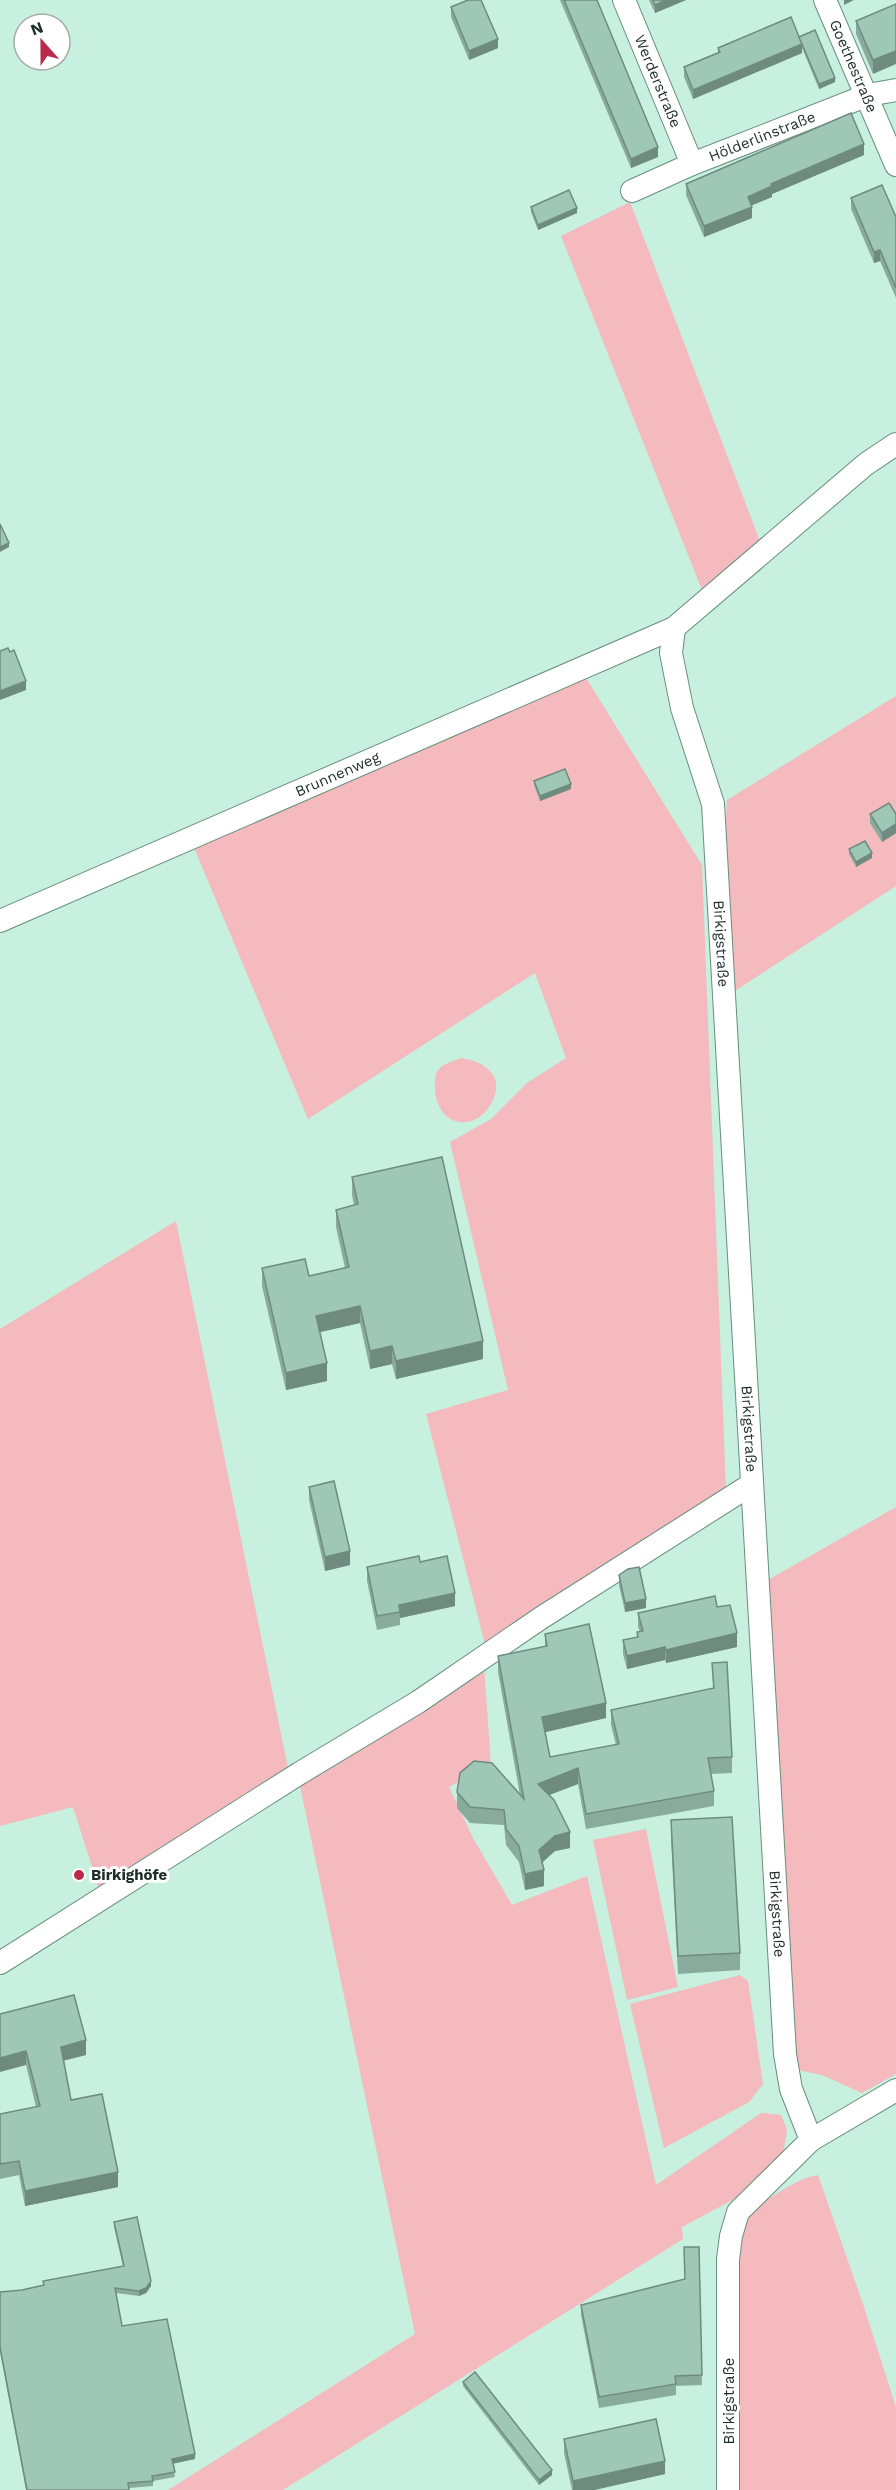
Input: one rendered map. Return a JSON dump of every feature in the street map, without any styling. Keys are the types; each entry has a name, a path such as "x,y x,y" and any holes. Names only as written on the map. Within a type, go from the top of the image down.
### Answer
{"street":[{"name":"Werderstraße","path":"624,0 692,164"},
{"name":"Goethestraße","path":"825,0 868,95 896,165"},
{"name":"Hölderlinstraße","path":"632,191 692,164 868,95 896,90"},
{"path":"674,628 866,464 896,444"},
{"name":"Brunnenweg","path":"0,921 674,628"},
{"name":"Birkigstraße","path":"674,628 671,652 682,708 713,804 785,2054 791,2089 811,2140 738,2212 731,2236 728,2259 728,2490"},
{"path":"0,1963 300,1773 418,1702 541,1618 752,1484"},
{"path":"811,2140 896,2090"}],"shaded area":[{"path":"630,202 760,541 702,590 561,236"},
{"path":"583,673 702,865 726,1492 486,1648 426,1414 508,1390 450,1142 491,1119 527,1083 566,1058 535,973 308,1119 192,843"},
{"path":"896,696 896,886 730,994 724,851 727,800"},
{"path":"461,1058 485,1066 494,1077 496,1085 496,1093 485,1112 477,1119 468,1122 450,1119 438,1103 435,1090 435,1076 439,1069"},
{"path":"176,1221 288,1768 99,1889 73,1807 0,1826 0,1329"},
{"path":"896,1507 896,2074 862,2093 822,2075 793,2069 768,1580"},
{"path":"484,1666 491,1765 449,1787 473,1838 512,1905 587,1876 656,2185 761,2113 781,2115 787,2130 783,2154 740,2196 682,2227 683,2239 283,2490 168,2490 415,2334 300,1786"},
{"path":"646,1829 678,1987 627,2000 593,1840"},
{"path":"740,1975 748,1981 763,2084 749,2102 664,2148 630,2004"},
{"path":"818,2175 896,2407 896,2490 737,2490 738,2247 748,2220 755,2210 791,2185"}],"building":[{"path":"468,0 481,0 498,39 469,51 451,7"},
{"path":"564,0 597,0 658,147 631,159"},
{"path":"653,0 666,0 655,5"},
{"path":"896,4 896,51 873,60 856,21"},
{"path":"791,17 802,44 693,90 684,67 720,52 718,48"},
{"path":"815,30 835,78 819,84 799,37"},
{"path":"851,113 864,144 771,184 772,186 748,197 752,207 704,226 686,184"},
{"path":"882,185 896,217 896,288 880,250 874,252 851,198"},
{"path":"569,190 577,208 538,225 531,207"},
{"path":"0,524 9,543 0,547"},
{"path":"8,648 10,652 14,650 26,681 0,691 0,651"},
{"path":"565,769 571,784 540,796 534,781"},
{"path":"889,803 896,814 896,824 882,833 870,814"},
{"path":"865,841 872,853 856,862 849,849"},
{"path":"442,1157 483,1341 396,1361 392,1346 370,1351 360,1306 316,1316 327,1363 286,1373 262,1268 305,1259 309,1276 349,1267 336,1210 358,1204 352,1177"},
{"path":"334,1481 350,1551 325,1557 309,1487"},
{"path":"419,1556 420,1562 447,1556 455,1593 399,1605 400,1612 377,1616 367,1567"},
{"path":"639,1567 646,1599 625,1603 619,1575 628,1569"},
{"path":"715,1596 717,1607 730,1605 737,1633 666,1650 665,1647 627,1656 623,1640 638,1637 637,1632 643,1631 638,1613"},
{"path":"589,1624 606,1703 542,1717 550,1757 619,1744 611,1710 714,1688 712,1663 727,1662 732,1757 708,1758 714,1791 586,1814 578,1768 538,1784 554,1800 570,1832 555,1836 539,1850 544,1870 525,1874 519,1846 506,1829 504,1810 470,1807 457,1792 460,1773 474,1761 492,1763 524,1799 498,1656 547,1646 545,1634"},
{"path":"732,1817 740,1953 678,1956 671,1820"},
{"path":"74,1995 86,2040 61,2047 71,2100 102,2094 118,2172 25,2191 19,2161 0,2164 0,2114 40,2106 26,2051 0,2058 0,2014"},
{"path":"137,2217 151,2281 146,2288 139,2291 115,2288 122,2326 167,2319 195,2454 172,2459 175,2472 152,2476 153,2481 128,2483 129,2490 27,2490 0,2347 0,2292 22,2290 44,2285 43,2281 124,2266 114,2222"},
{"path":"684,2247 699,2247 702,2375 675,2376 676,2384 599,2397 581,2305 685,2279"},
{"path":"475,2372 552,2470 539,2480 463,2382"},
{"path":"656,2419 665,2461 573,2481 564,2439"}],"place":[{"name":"Birkighöfe","path":"79,1875"}]}
